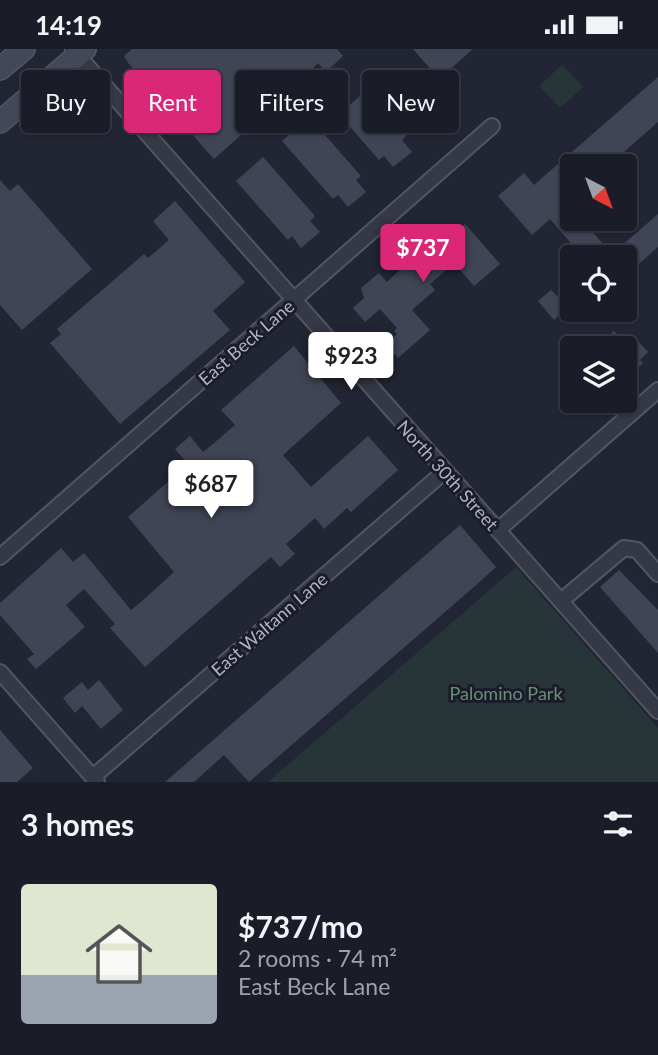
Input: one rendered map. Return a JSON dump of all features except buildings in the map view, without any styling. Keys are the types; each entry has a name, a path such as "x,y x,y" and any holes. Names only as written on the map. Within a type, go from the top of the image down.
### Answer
{"main road":[{"path":"0,69 24,49"},
{"path":"0,122 78,51"}],"street":[{"name":"North 30th Street","path":"78,51 293,301 658,711"},
{"name":"East Beck Lane","path":"0,558 492,126"},
{"path":"498,530 658,390"},
{"name":"East Waltann Lane","path":"95,780 445,471"},
{"path":"561,601 624,548 636,551 658,574"},
{"path":"0,672 95,780"}],"green space":[{"path":"562,65 583,87 560,108 539,86"},
{"name":"Palomino Park","path":"516,567 658,728 658,782 268,782"}]}
